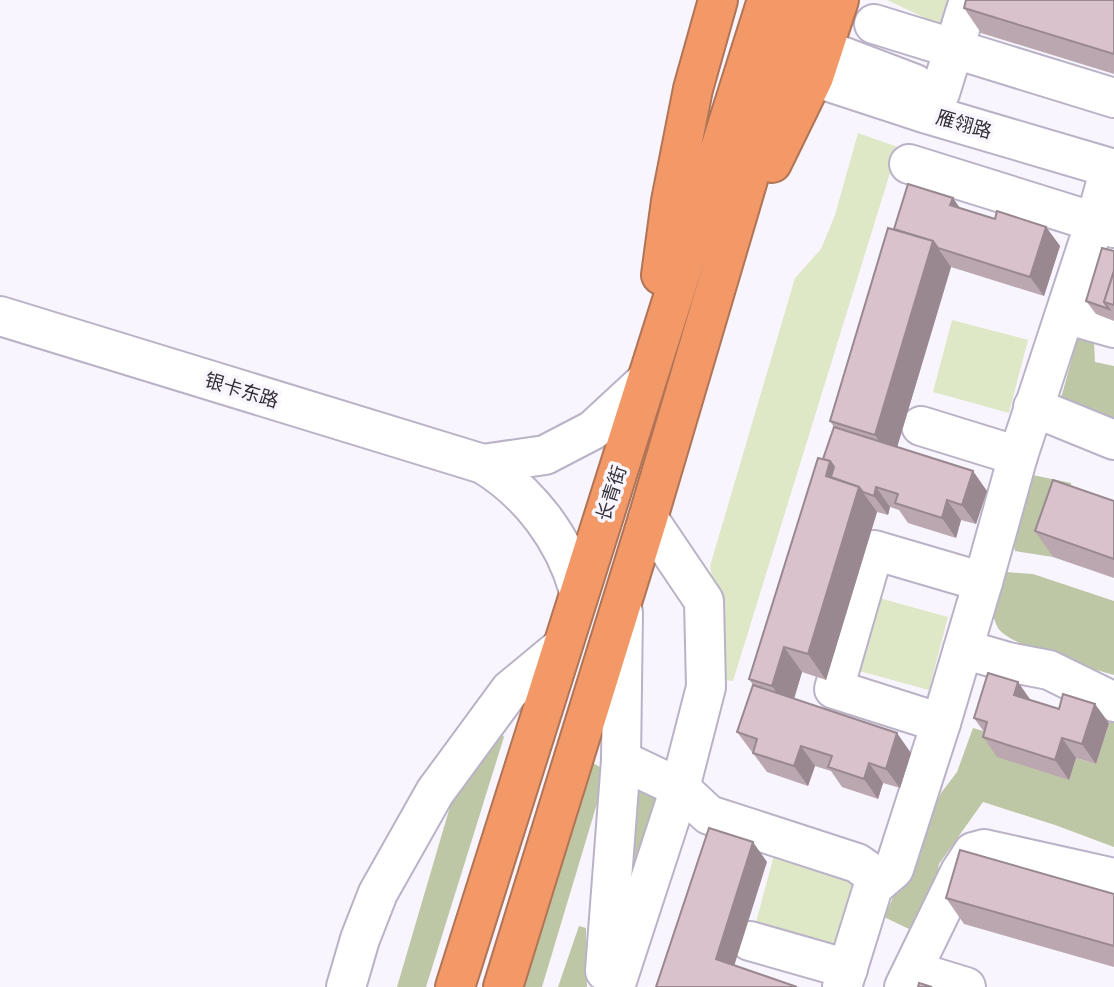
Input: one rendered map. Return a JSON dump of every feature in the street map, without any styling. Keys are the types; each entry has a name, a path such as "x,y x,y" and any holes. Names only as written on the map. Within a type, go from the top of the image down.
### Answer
{"highway":[{"path":"646,382 671,201 693,89 719,0"},
{"name":"长青街","path":"455,987 767,0"},
{"path":"503,987 648,517 801,0"},
{"path":"723,262 818,63 839,0"}],"street":[{"path":"968,0 954,49 907,172 1105,225"},
{"path":"874,24 1114,98"},
{"name":"雁翎路","path":"818,63 1113,161"},
{"path":"873,887 894,869 984,582 1033,407 1065,314 1105,225 1113,161"},
{"path":"1065,314 1114,328"},
{"name":"银卡东路","path":"0,316 483,464"},
{"path":"483,464 545,455 593,430 646,382"},
{"path":"1033,407 1114,440"},
{"path":"921,426 1018,456"},
{"path":"483,464 509,480 543,516 573,568 579,591"},
{"path":"615,987 680,788 706,687 704,601 648,517"},
{"path":"941,723 834,689 874,550 984,582"},
{"path":"604,987 621,760 624,596"},
{"path":"346,987 360,939 378,893 435,792 510,690 562,647"},
{"path":"963,649 1049,670 1114,702"},
{"path":"621,760 680,788 719,811 857,863 874,875 873,887 845,978 750,941"},
{"path":"904,987 960,872 973,852 984,849 1114,878"},
{"path":"914,987 930,976 967,987"}],"green space":[{"path":"887,0 952,0 944,27"},
{"path":"858,133 898,147 733,681 724,680 718,613 710,566 795,278 821,249 835,215"},
{"path":"952,320 1028,340 1009,413 933,392"},
{"path":"1079,333 1094,342 1095,362 1114,366 1114,418 1061,398"},
{"path":"1028,474 1071,483 1071,505 1053,557 1015,551 1012,535"},
{"path":"1006,572 1033,574 1114,601 1114,675 1052,656 1005,635 995,621 993,606 996,592"},
{"path":"872,596 948,617 929,690 852,669"},
{"path":"1114,717 1114,847 983,802 939,864 934,891 922,919 909,929 884,917 941,793 957,772 973,728 1096,764 1109,723"},
{"path":"496,726 504,737 426,987 397,987 454,793"},
{"path":"593,763 603,769 602,787 542,987 521,987 586,772"},
{"path":"637,787 665,792 638,878 624,881"},
{"path":"774,855 857,877 838,945 756,922"},
{"path":"579,926 586,928 587,987 558,987"}],"building":[{"path":"966,0 1114,0 1114,54 964,8"},
{"path":"908,184 953,198 950,205 995,219 997,211 1046,227 1030,277 938,248 933,241 894,229"},
{"path":"888,228 933,241 875,435 830,421"},
{"path":"1102,248 1114,251 1114,271 1104,302 1109,309 1086,301"},
{"path":"1114,271 1114,305 1104,302"},
{"path":"834,427 973,471 962,505 947,500 942,518 895,503 898,494 876,487 874,496 863,492 859,487 831,477 834,467 830,461 823,459"},
{"path":"818,458 830,461 826,476 859,487 808,654 784,647 772,686 749,679"},
{"path":"1053,480 1114,501 1114,559 1035,531"},
{"path":"988,673 1018,682 1014,695 1059,709 1063,694 1095,704 1082,744 1062,738 1055,760 983,737 987,722 974,718"},
{"path":"753,685 897,733 886,769 869,763 864,779 828,767 832,756 801,746 794,766 753,753 757,739 737,732"},
{"path":"709,828 753,842 716,959 797,987 656,987"},
{"path":"960,850 1114,894 1114,946 946,898"}]}
